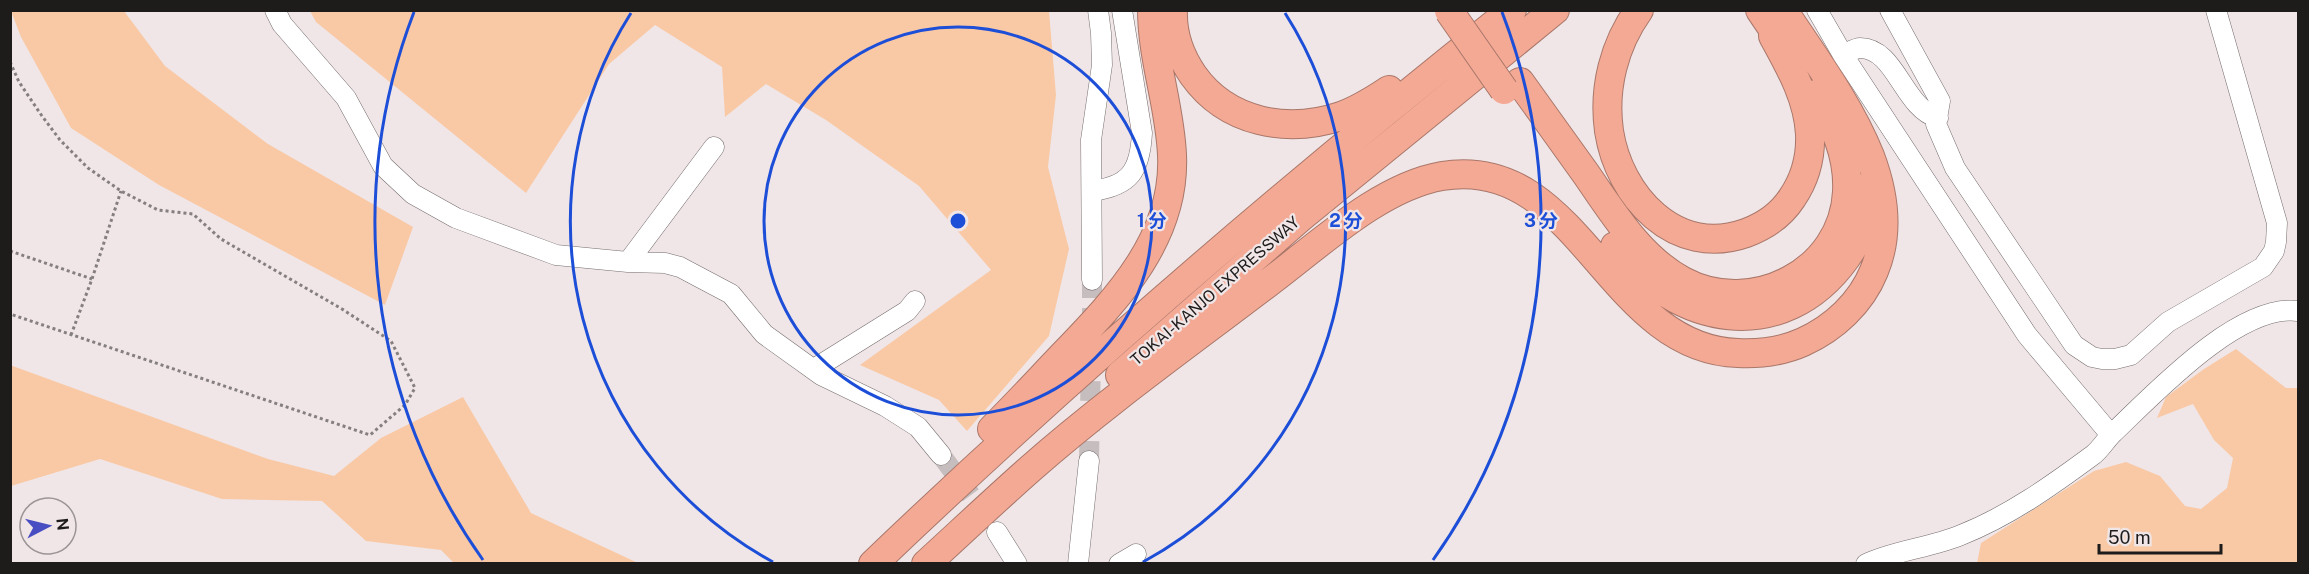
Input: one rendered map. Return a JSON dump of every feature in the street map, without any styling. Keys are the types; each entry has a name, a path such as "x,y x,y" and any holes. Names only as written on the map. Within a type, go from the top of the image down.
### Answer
{"highway":[{"path":"865,564 1103,313 1126,287 1152,242 1172,181 1173,157 1171,133 1155,48 1152,10"},
{"path":"1173,10 1175,35 1180,50 1199,83 1232,111 1255,120 1278,124 1322,122 1365,105 1497,10"},
{"path":"1470,10 1512,86 1603,230 1636,271 1674,299 1694,308 1714,314 1745,315 1773,312 1808,295 1839,268 1851,252 1867,213 1870,190 1868,169 1857,127"},
{"name":"TOKAI-KANJO EXPRESSWAY","path":"873,564 1045,404 1182,282 1359,133 1512,10"},
{"name":"TOKAI-KANJO EXPRESSWAY","path":"915,564 1046,441 1222,284 1373,157 1555,10"},
{"path":"1640,10 1622,39 1609,81 1608,123 1617,163 1638,199 1667,225 1693,235 1721,238 1748,232 1773,219 1788,205 1799,189 1806,172 1810,134 1802,94 1760,10"},
{"path":"1448,11 1650,256 1683,281 1701,289 1720,293 1754,294 1772,290 1802,274 1828,247 1838,230 1847,192 1847,172 1843,151 1827,112 1760,10"},
{"path":"926,564 1032,467 1160,365 1346,224 1401,190 1440,176 1461,174 1500,180 1535,197 1562,221 1634,302 1653,319 1689,341 1730,352 1752,353 1794,346 1834,324 1865,289 1880,252 1884,223 1880,191 1875,170 1857,127 1783,10"}],"street":[{"path":"275,10 282,24 346,98 383,166 413,194 456,218 556,255 628,262 665,262 680,267 730,294 764,334 821,375 885,406 918,427 940,455"},
{"path":"1092,280 1091,140 1102,65 1098,10"},
{"path":"1092,191 1107,189 1122,183 1132,174 1141,148 1142,133 1122,10"},
{"path":"1818,10 1843,55 2027,335 2111,435"},
{"path":"1895,13 1941,101 1936,124 1955,168 2074,345 2092,357 2115,359 2131,355 2168,322 2263,267 2274,251 2277,223 2216,10"},
{"path":"1843,55 1859,48 1877,52 1917,104 1930,116 1938,118"},
{"path":"628,262 714,147"},
{"path":"814,369 907,311 915,301"},
{"path":"1866,564 1884,555 1959,537 2006,515 2096,453 2111,435 2208,345 2235,328 2267,315 2285,309 2298,311"},
{"path":"1078,564 1089,461"},
{"path":"997,531 1017,564"}],"path":[{"path":"10,62 19,82 60,140 88,168 121,191 158,210 194,214 221,239 342,309 391,341 415,388 405,405 370,435 10,314"},
{"path":"71,335 121,191"},
{"path":"10,251 92,279"}],"shaded area":[{"path":"11,11 124,11 165,66 268,144 413,227 385,305 159,185 71,128 21,37"},
{"path":"310,11 1049,11 1056,95 1048,167 1069,249 1049,336 967,431 939,400 860,365 991,270 919,186 826,120 766,84 725,117 722,67 655,25 609,64 526,193 316,22"},
{"path":"2236,349 2286,388 2298,388 2298,563 1977,563 1981,543 2094,471 2126,462 2160,476 2185,506 2201,509 2227,488 2233,458 2214,440 2193,404 2157,418 2166,397"},
{"path":"10,365 268,459 334,476 381,438 463,397 531,513 638,563 454,563 441,550 366,541 322,501 222,499 100,459 11,486"}],"tunnel":[{"path":"1092,280 1092,328"},
{"path":"1089,461 1091,358"},
{"path":"941,455 989,520"}]}
